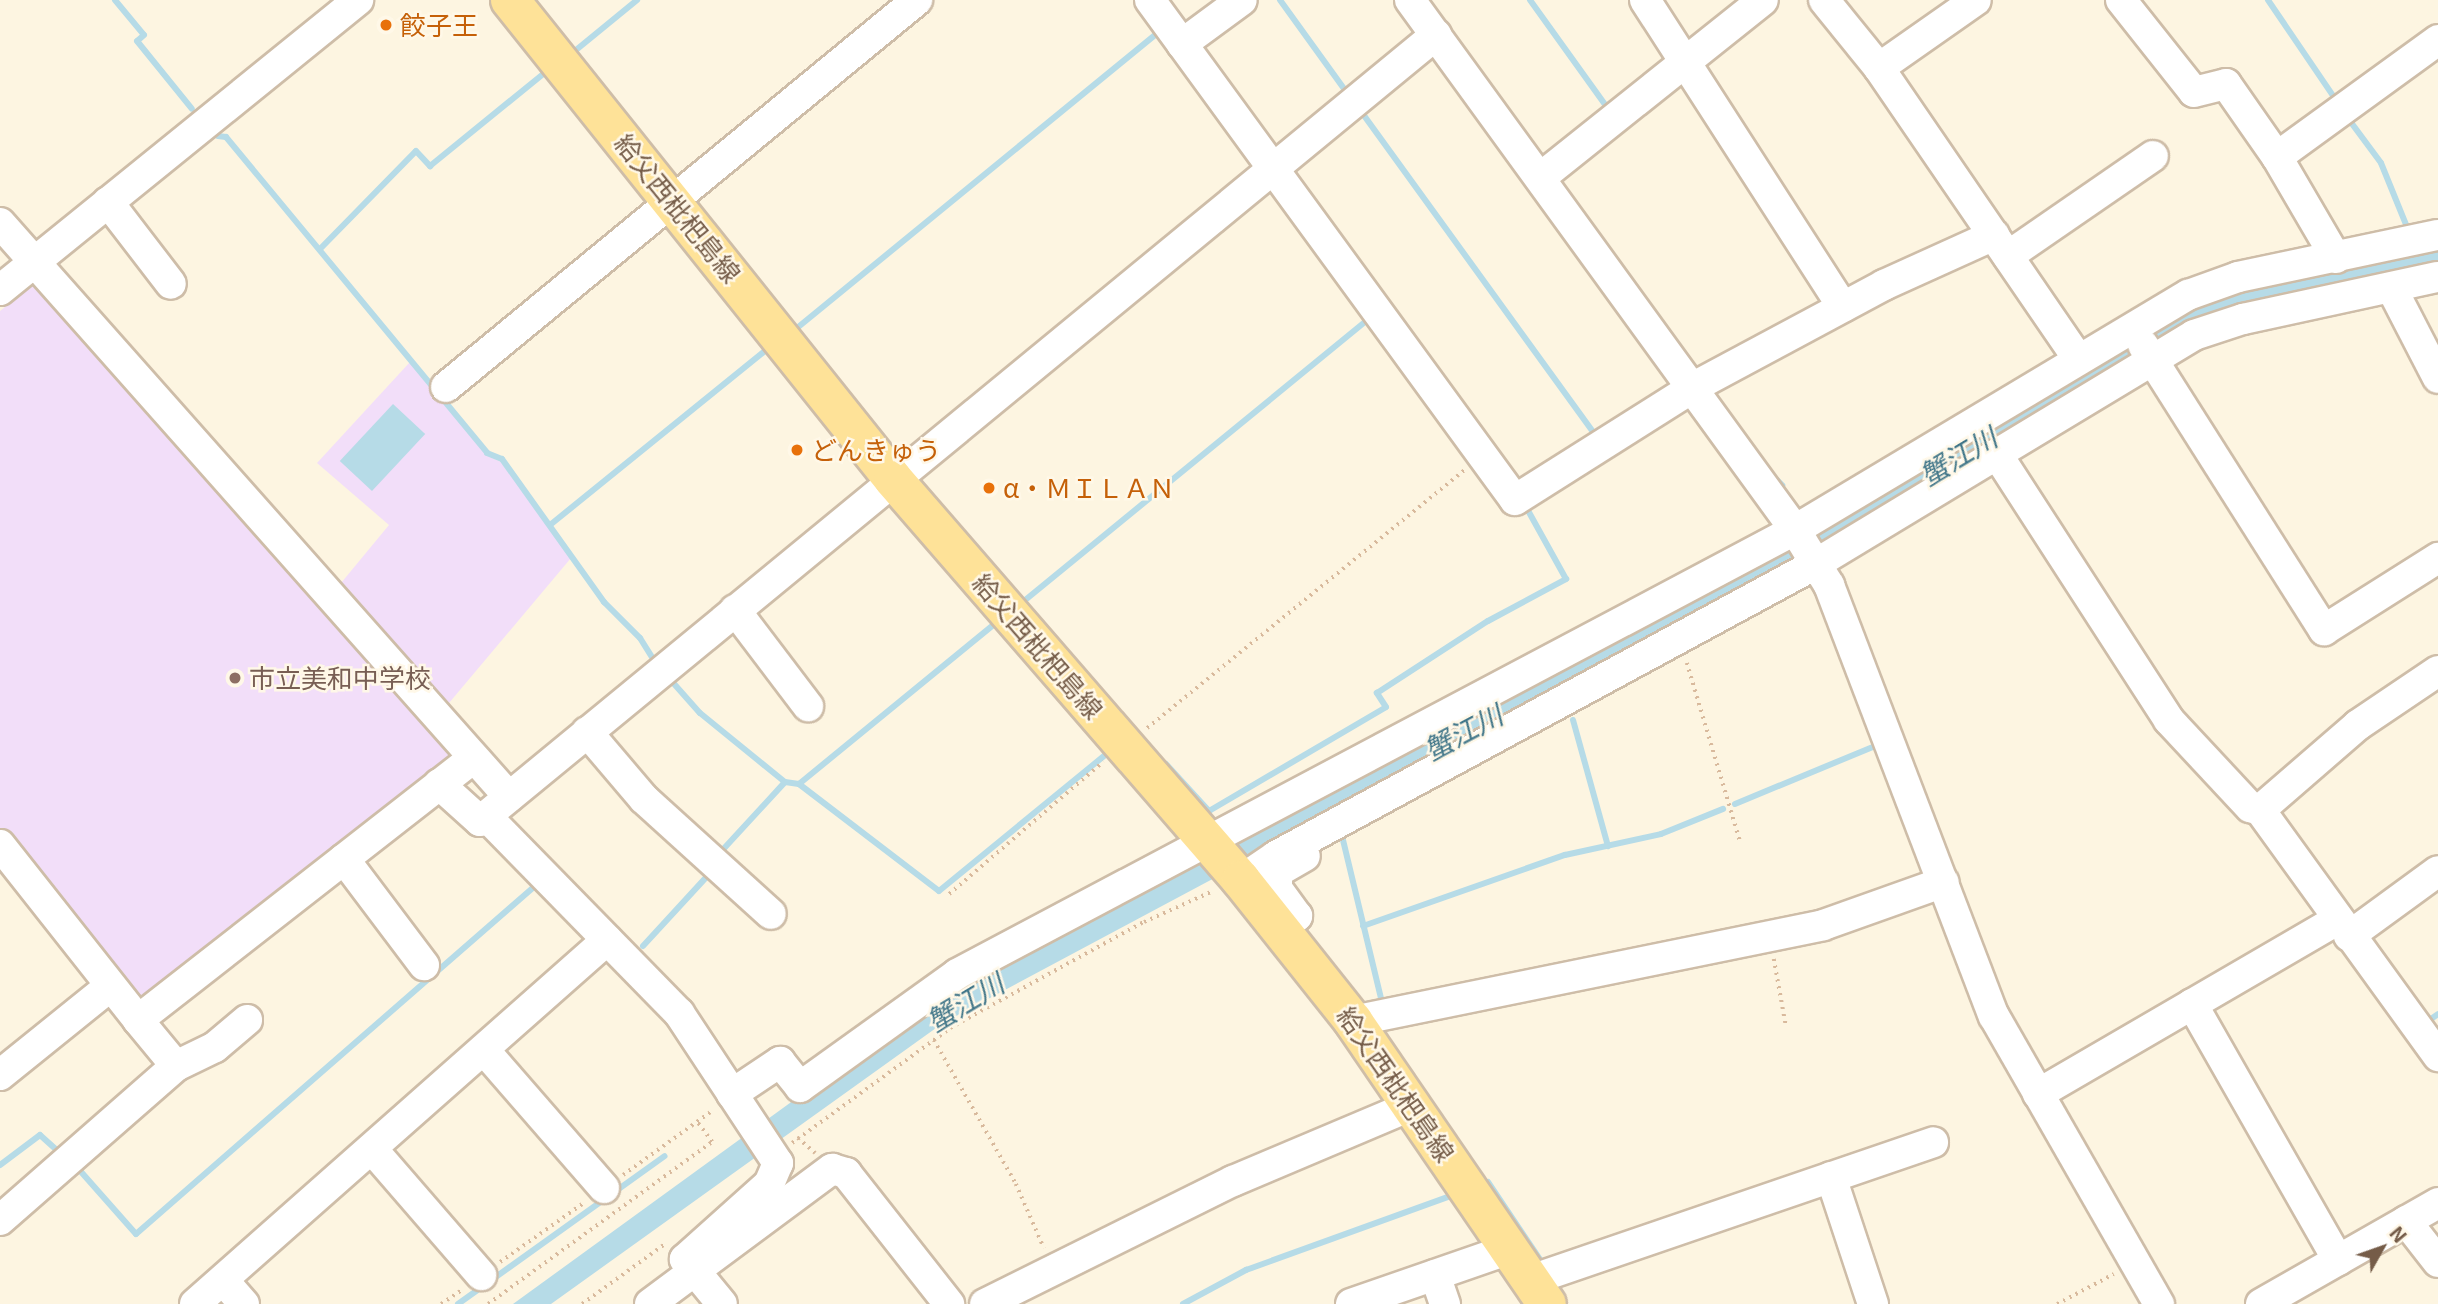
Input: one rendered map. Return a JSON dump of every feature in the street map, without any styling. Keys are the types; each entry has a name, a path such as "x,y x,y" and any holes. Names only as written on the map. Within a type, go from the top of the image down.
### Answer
{"main road":[{"name":"給父西枇杷島線","path":"510,0 672,199 893,479 1207,840 1280,928 1353,1021 1413,1105 1539,1292"}],"street":[{"path":"0,290 358,0"},
{"path":"446,387 917,0"},
{"path":"1150,0 1515,500 1692,388 1843,307 2001,246 2153,156"},
{"path":"1182,44 1242,0"},
{"path":"1410,0 1796,530 1814,565 1829,585 1994,1016 2158,1304"},
{"path":"1645,0 1843,307"},
{"path":"1540,178 1763,0"},
{"path":"1824,0 1879,68 2078,359"},
{"path":"1879,68 1976,0"},
{"path":"2120,0 2194,92 2226,84 2277,157 2336,258"},
{"path":"439,784 480,821 893,479 1436,36"},
{"path":"2277,157 2438,40"},
{"path":"108,202 171,284"},
{"path":"0,223 509,797"},
{"path":"732,1094 780,1062 800,1087 957,974 1796,530 2188,295 2238,277 2438,236"},
{"path":"1241,880 1276,856 1814,565 2151,358 2194,335 2243,319 2438,277"},
{"path":"2392,289 2438,379"},
{"path":"2133,328 2325,630 2438,558"},
{"path":"1997,454 2169,720 2250,807 2260,810 2438,1056"},
{"path":"734,610 808,706"},
{"path":"2260,810 2358,725 2438,671"},
{"path":"587,732 644,799 771,914"},
{"path":"138,1020 473,758"},
{"path":"485,816 678,1013 711,1056 750,1126 778,1163 769,1184 685,1259 722,1304"},
{"path":"1280,928 1297,916 1277,888 1277,872 1338,836"},
{"path":"0,845 108,988 176,1066"},
{"path":"344,859 424,965"},
{"path":"2038,1094 2192,1004 2343,928 2438,871"},
{"path":"1353,1021 1823,925 1944,882"},
{"path":"195,1304 607,940"},
{"path":"0,1075 108,988"},
{"path":"2192,1004 2338,1260"},
{"path":"0,1220 176,1066 215,1046 247,1020"},
{"path":"484,1051 604,1188"},
{"path":"985,1304 1233,1181 1413,1105"},
{"path":"1539,1292 1831,1177 1933,1142"},
{"path":"372,1149 485,1290"},
{"path":"650,1304 832,1169 846,1173 949,1304"},
{"path":"1831,1177 1873,1304"},
{"path":"2261,1304 2438,1203"},
{"path":"2406,1222 2438,1262"},
{"path":"1352,1304 1510,1249"},
{"path":"1435,1275 1445,1304"},
{"path":"223,1280 244,1304"}],"path":[{"path":"949,894 1124,745 1482,455"},
{"path":"1679,637 1740,841"},
{"path":"773,1155 934,1040 1144,922 1241,880"},
{"path":"1770,936 1786,1026"},
{"path":"934,1040 1016,1184 1054,1270"},
{"path":"485,1290 712,1142 697,1122"},
{"path":"2057,1304 2135,1263"}],"shaded area":[{"name":"市立美和中学校","path":"35,283 322,606 389,525 317,463 410,362 486,455 501,462 571,558 428,728 453,757 148,1000 135,1003 124,995 0,830 0,311"}],"water":[{"name":"蟹江川","path":"2438,246 2438,268 2241,314 1819,555 943,1023 551,1304 513,1304 914,1013 2182,310 2235,290"},
{"path":"393,404 425,434 372,491 340,461"}],"waterway":[{"path":"115,0 144,35 137,41 192,109"},
{"path":"576,50 637,0"},
{"path":"1280,0 1347,93"},
{"path":"1530,0 1609,110"},
{"path":"2268,0 2338,103"},
{"path":"797,328 1159,32"},
{"path":"320,249 416,151 430,166 547,71"},
{"path":"1360,110 1597,438"},
{"path":"2347,117 2381,163 2407,227"},
{"path":"218,136 226,137 487,453 502,459 604,602 640,638 652,657"},
{"path":"1024,601 1366,321"},
{"path":"550,525 770,347"},
{"path":"1771,474 1782,485"},
{"path":"1166,764 1209,811 1386,707 1377,693 1488,621 1566,579 1525,505"},
{"path":"717,856 785,782 799,784 996,623"},
{"path":"668,677 700,713 785,782"},
{"path":"1573,720 1608,846"},
{"path":"1735,804 1880,744"},
{"path":"799,784 939,891 1109,752"},
{"path":"1363,926 1565,855 1661,834 1723,809"},
{"path":"1343,840 1382,1003"},
{"path":"643,946 711,872"},
{"path":"75,1165 136,1234 536,885"},
{"path":"2428,1021 2438,1014"},
{"path":"0,1165 40,1135 63,1156"},
{"path":"458,1304 665,1156"},
{"path":"1488,1182 1543,1264"},
{"path":"1183,1304 1246,1270 1456,1194"}],"place":[{"name":"餃子王","path":"386,25"},
{"name":"どんきゅう","path":"797,450"},
{"name":"α・ＭＩＬＡＮ","path":"989,488"},
{"name":"市立美和中学校","path":"235,678"}]}
